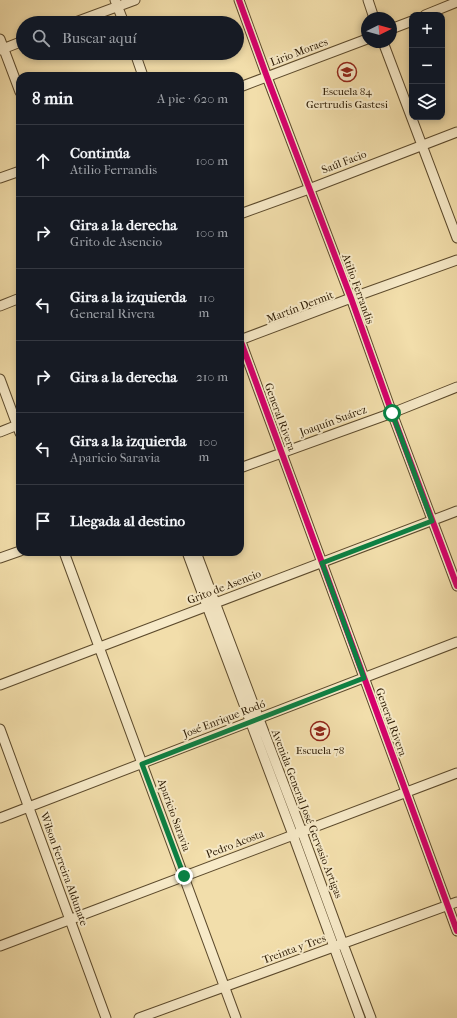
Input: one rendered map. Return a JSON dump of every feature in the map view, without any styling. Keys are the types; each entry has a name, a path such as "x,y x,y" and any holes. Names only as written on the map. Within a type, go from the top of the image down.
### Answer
{"street":[{"path":"88,16 117,3 135,0"},
{"name":"Atilio Ferrandis","path":"239,0 457,586"},
{"path":"368,0 372,12"},
{"path":"432,12 457,2"},
{"path":"117,3 122,16"},
{"path":"397,27 409,22"},
{"path":"0,39 2,49 16,82"},
{"name":"Lirio Moraes","path":"244,86 361,41"},
{"path":"2,49 16,44"},
{"path":"385,48 457,238"},
{"path":"137,60 142,72"},
{"name":"Saúl Facio","path":"244,213 457,132"},
{"path":"0,178 16,172"},
{"name":"Martín Dermit","path":"244,338 457,260"},
{"path":"0,306 16,300"},
{"name":"General Rivera","path":"244,351 457,931"},
{"path":"0,379 16,420"},
{"name":"Joaquín Suárez","path":"244,467 392,413 457,387"},
{"path":"0,432 16,429"},
{"name":"Grito de Asencio","path":"0,685 457,511"},
{"path":"0,558 16,552"},
{"name":"Aparicio Saravia","path":"65,556 236,1018"},
{"name":"Avenida General José Gervasio Artigas","path":"189,556 211,605 254,720 333,948 360,1018"},
{"name":"Avenida General José Gervasio Artigas","path":"197,556 211,605"},
{"name":"José Enrique Rodó","path":"0,818 457,642"},
{"name":"Avenida General José Gervasio Artigas","path":"254,720 302,832 371,1018"},
{"name":"Wilson Ferreira Aldunate","path":"0,729 106,1018"},
{"name":"Pedro Acosta","path":"0,946 457,773"},
{"name":"Treinta y Tres","path":"139,1018 457,902"}],"cycle path":[{"path":"239,0 457,586"},
{"path":"244,350 457,931"}],"place":[{"name":"Escuela 84 Gertrudis Gastesi","path":"347,72"},
{"name":"Escuela 78","path":"320,731"}],"route":[{"path":"184,876 142,764 364,678 322,563 432,521 392,413"}]}
